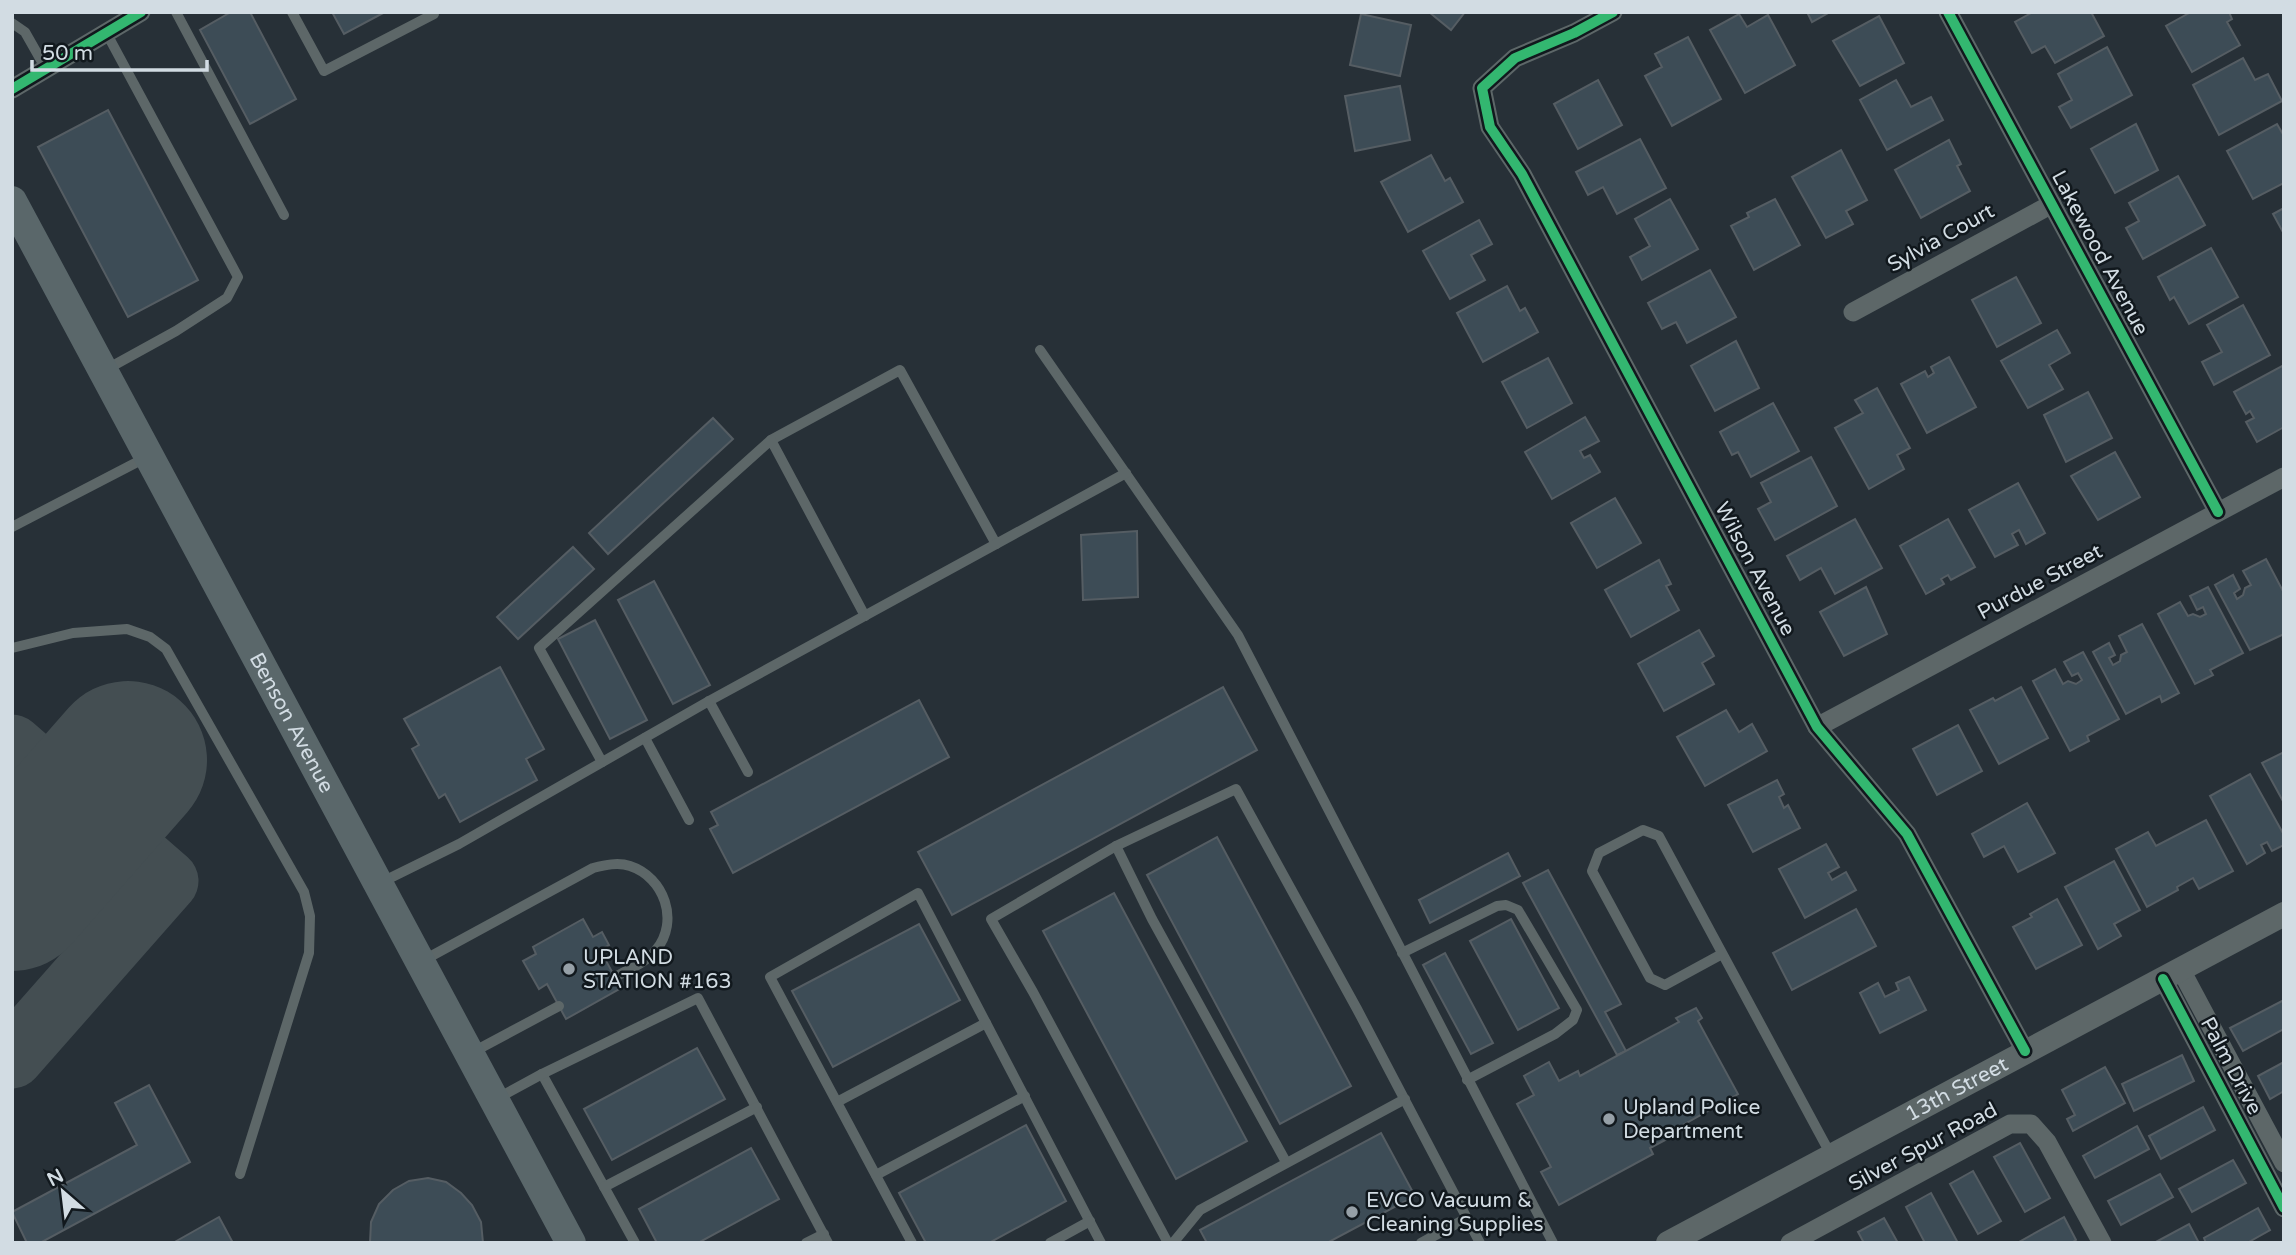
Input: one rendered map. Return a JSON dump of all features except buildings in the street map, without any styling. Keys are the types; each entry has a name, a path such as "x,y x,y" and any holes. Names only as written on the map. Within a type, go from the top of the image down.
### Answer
{"main road":[{"name":"Benson Avenue","path":"12,201 571,1243"}],"street":[{"path":"12,89 141,12"},
{"name":"Wilson Avenue","path":"1613,12 1574,33 1515,58 1482,88 1490,127 1522,174 1817,727 1907,834 2025,1051"},
{"name":"Lakewood Avenue","path":"1948,12 2218,512"},
{"name":"Sylvia Court","path":"1853,312 2052,204"},
{"name":"Purdue Street","path":"1817,727 2284,477"},
{"name":"13th Street","path":"1668,1243 2284,914"},
{"name":"Palm Drive","path":"2172,974 2224,1051 2280,1156 2258,1159"},
{"name":"Palm Drive","path":"2172,974 2206,1061 2284,1207"},
{"name":"Palm Drive","path":"2206,1061 2224,1051"},
{"name":"Palm Drive","path":"2232,1109 2249,1098"},
{"name":"Silver Spur Road","path":"1790,1243 2010,1124 2031,1124 2047,1142 2102,1243"}],"lane":[{"path":"176,12 284,215"},
{"path":"292,12 324,71 435,14"},
{"path":"12,23 25,32 46,69"},
{"path":"103,370 176,331 227,298 238,277 107,34"},
{"path":"1040,350 1238,635 1553,1243"},
{"path":"602,762 539,648 771,440 901,370 996,544"},
{"path":"771,440 865,616"},
{"path":"12,527 149,456"},
{"path":"378,883 459,844 709,701 1126,473"},
{"path":"12,648 73,633 127,629 150,637 166,649 304,892 310,916 309,953 240,1174"},
{"path":"709,701 748,772"},
{"path":"645,738 689,820"},
{"path":"1405,1099 1200,1210 1171,1243 991,919 1116,846 1236,789 1357,1009 1405,1099 1480,1243"},
{"path":"1722,954 1665,985 1650,978 1592,871 1600,853 1643,830 1659,836 1831,1156"},
{"path":"1116,846 1152,919 1286,1162"},
{"path":"420,961 593,868 610,864 628,865 644,872 657,884 665,900 668,917 665,934 657,950 615,976"},
{"path":"912,1243 770,977 918,893 1101,1243"},
{"path":"1402,953 1497,906 1506,905 1518,910 1577,1010 1573,1020 1555,1034 1467,1080"},
{"path":"495,1100 542,1074 698,998 826,1238 806,1243"},
{"path":"470,1054 559,1006"},
{"path":"837,1102 986,1023"},
{"path":"542,1074 635,1243"},
{"path":"876,1175 1025,1096"},
{"path":"604,1187 757,1107"},
{"path":"1421,1243 1467,1218"},
{"path":"1050,1243 1090,1221"}],"taxiway":[{"path":"12,746 167,881 12,1057"}],"runway":[{"path":"12,892 128,760"}],"cycle path":[{"path":"12,89 141,12"},
{"path":"1613,12 1574,33 1515,58 1482,88 1490,127 1522,174 1817,727 1907,834 2025,1051"},
{"path":"1948,12 2218,512"},
{"path":"2163,979 2284,1208"}],"place":[{"name":"UPLAND STATION #163","path":"569,969"},
{"name":"Upland Police Department","path":"1609,1119"},
{"name":"EVCO Vacuum & Cleaning Supplies","path":"1352,1212"}]}
